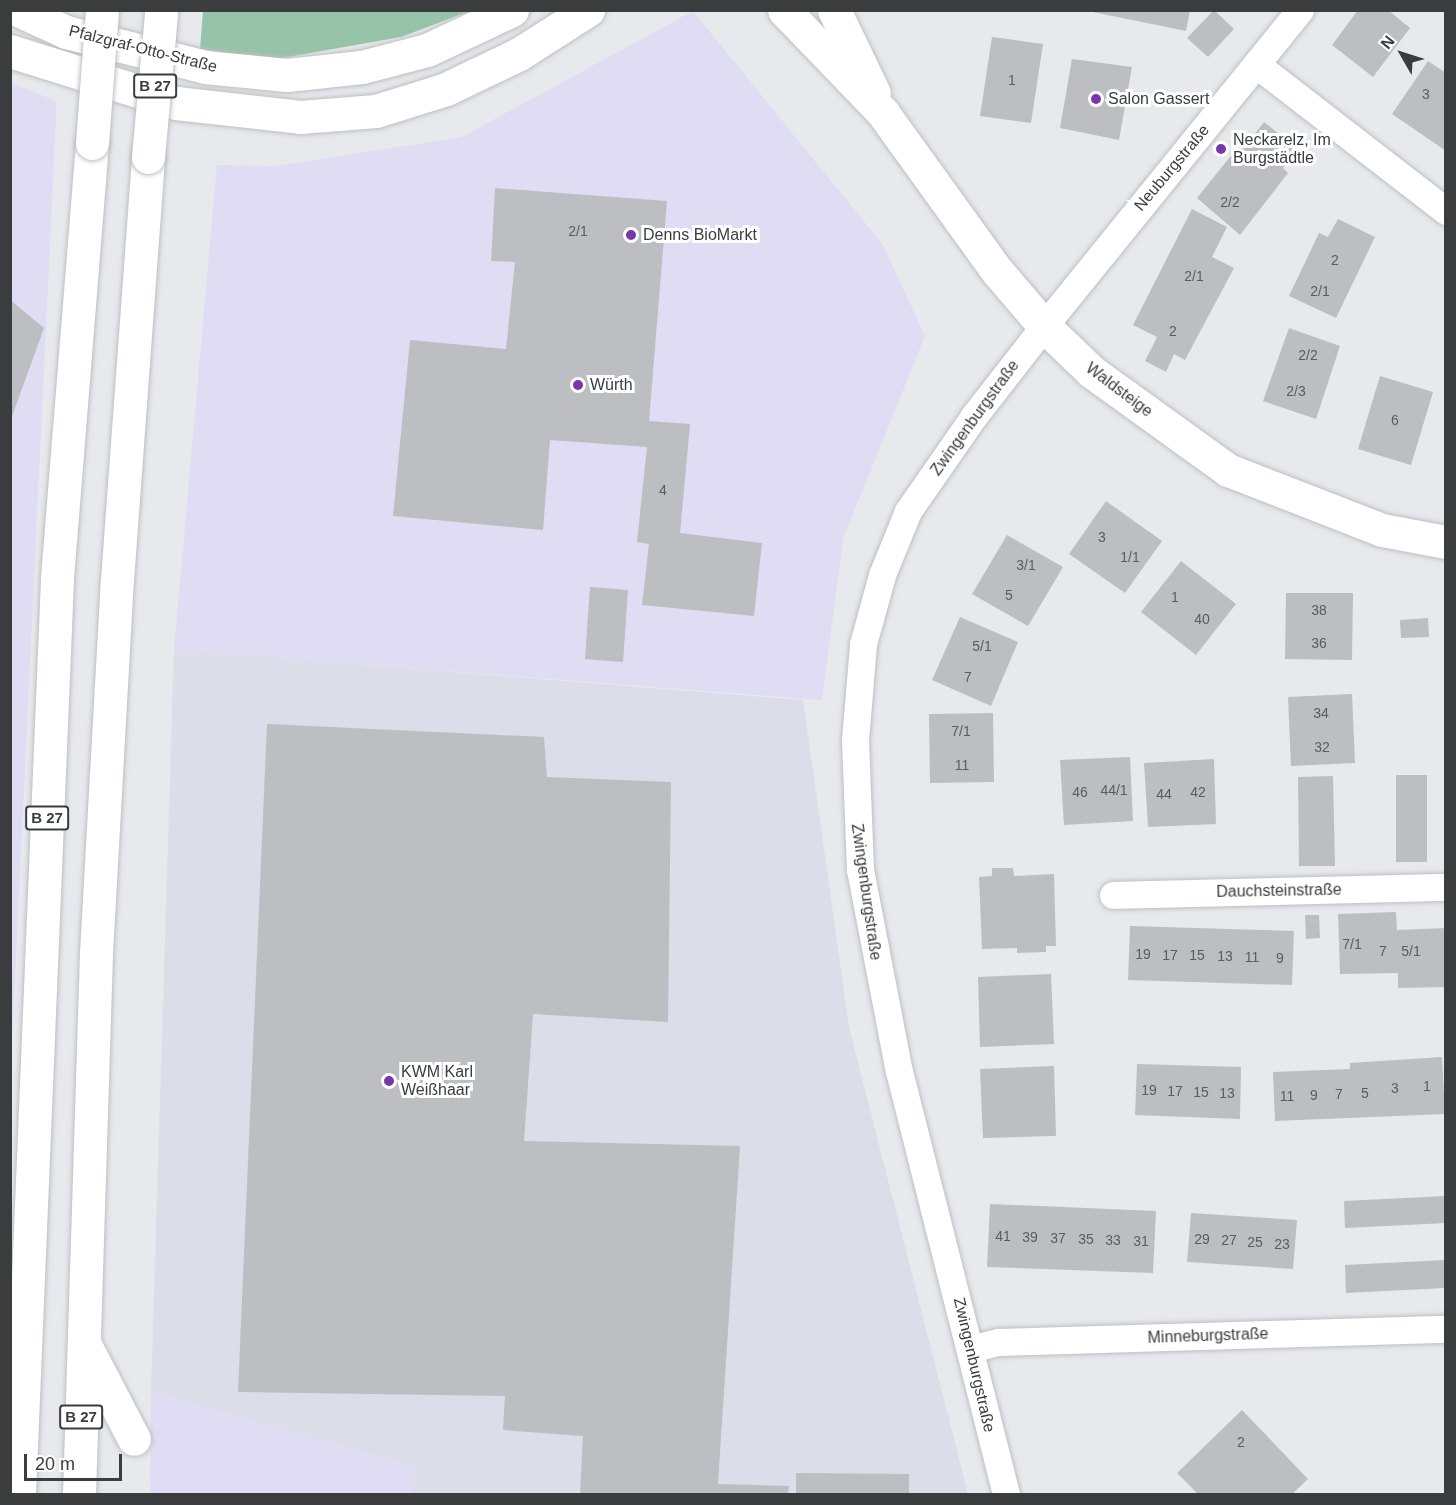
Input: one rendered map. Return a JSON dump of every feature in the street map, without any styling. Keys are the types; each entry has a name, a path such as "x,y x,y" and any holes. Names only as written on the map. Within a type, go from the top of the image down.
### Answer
{"main road":[{"name":"Pfalzgraf-Otto-Straße","path":"18,10 66,32 205,67 287,75 362,67 427,50 512,10"},
{"name":"B 27","path":"19,1494 57,578 102,10"},
{"path":"10,51 176,103 289,116 354,113 376,111 446,89 519,54 588,10"},
{"name":"Waldsteige","path":"784,10 883,113 997,271 1044,326 1092,372 1228,470 1382,530 1446,542"},
{"name":"B 27","path":"80,1494 82,1339 97,930 148,157 161,12"},
{"name":"Waldsteige","path":"836,12 883,113"},
{"path":"82,1339 134,1439"}],"street":[{"name":"Neuburgstraße","path":"1044,326 1300,10"},
{"path":"1257,65 1446,211"},
{"name":"Zwingenburgstraße","path":"1006,1494 971,1349 898,1072 876,969 860,870 855,740 863,644 882,575 908,511 974,416 1044,326"},
{"name":"Dauchsteinstraße","path":"1113,895 1446,887"},
{"name":"Minneburgstraße","path":"971,1349 998,1342 1446,1329"}],"shaded area":[{"path":"693,11 883,245 925,336 843,539 822,700 174,650 217,165 276,166 462,137"},
{"path":"11,83 56,101 56,117 11,1060"},
{"path":"174,650 803,700 849,1027 968,1494 412,1494 412,1466 151,1391"},
{"path":"151,1391 412,1466 412,1494 150,1494"}],"green space":[{"path":"203,11 470,11 401,37 271,60 200,49"}],"building":[{"path":"1083,10 1190,10 1186,31"},
{"path":"1214,10 1234,29 1208,57 1187,38"},
{"path":"1358,10 1388,10 1410,28 1373,77 1332,45"},
{"path":"992,37 1043,44 1031,123 980,116"},
{"path":"1072,59 1132,67 1119,140 1060,128"},
{"path":"1428,61 1446,73 1446,151 1392,114"},
{"path":"1264,122 1298,149 1283,168 1288,173 1240,235 1197,198 1246,137 1250,140"},
{"path":"495,188 667,201 649,421 690,424 680,533 762,543 754,616 642,605 649,544 637,542 647,447 550,440 543,530 393,516 410,340 506,349 515,262 491,261"},
{"path":"1192,209 1227,227 1212,257 1234,268 1185,360 1174,354 1166,372 1145,361 1157,337 1133,325"},
{"path":"1338,219 1375,237 1336,318 1289,296 1319,233 1328,237"},
{"path":"10,300 44,328 11,419 10,418"},
{"path":"1289,328 1340,346 1316,419 1263,401"},
{"path":"1380,376 1433,392 1411,465 1358,449"},
{"path":"1106,501 1162,541 1125,593 1069,554"},
{"path":"1007,535 1063,567 1028,626 972,594"},
{"path":"1181,561 1236,604 1196,655 1141,612"},
{"path":"590,587 628,590 623,662 585,659"},
{"path":"1286,593 1353,593 1352,660 1285,659"},
{"path":"960,617 1018,642 991,706 932,680"},
{"path":"1428,618 1429,637 1401,638 1400,620"},
{"path":"1352,694 1355,763 1291,766 1288,697"},
{"path":"993,713 994,782 930,783 929,714"},
{"name":"KWM Karl Weißhaar","path":"267,724 544,737 547,777 671,782 668,1022 533,1014 524,1141 740,1146 718,1484 789,1486 788,1494 580,1494 583,1436 503,1430 505,1396 238,1392"},
{"path":"1130,757 1133,821 1064,825 1060,760"},
{"path":"1214,759 1216,824 1148,827 1144,763"},
{"path":"1396,775 1427,775 1427,862 1396,862"},
{"path":"1333,776 1335,866 1299,866 1298,777"},
{"path":"992,868 1013,868 1014,876 1054,874 1056,946 1046,946 1046,952 1017,953 1017,948 982,949 979,877 992,876"},
{"path":"1396,912 1397,930 1446,928 1446,987 1398,988 1398,973 1340,974 1338,914"},
{"path":"1305,915 1319,915 1320,938 1306,939"},
{"path":"1130,926 1294,931 1292,985 1128,980"},
{"path":"1051,974 1054,1044 980,1047 978,977"},
{"path":"1442,1057 1445,1114 1275,1121 1273,1072 1350,1069 1350,1063"},
{"path":"1137,1064 1241,1067 1240,1119 1135,1115"},
{"path":"1054,1066 1056,1136 983,1138 980,1069"},
{"path":"1446,1196 1446,1223 1345,1228 1344,1201"},
{"path":"990,1204 1156,1211 1153,1273 987,1267"},
{"path":"1191,1213 1297,1220 1293,1269 1187,1262"},
{"path":"1446,1260 1446,1288 1346,1293 1345,1265"},
{"path":"1242,1410 1308,1479 1292,1494 1198,1494 1177,1473"},
{"path":"796,1473 909,1474 909,1494 796,1494"}],"place":[{"name":"Salon Gassert","path":"1096,99"},
{"name":"Neckarelz, Im Burgstädtle","path":"1221,149"},
{"name":"Denns BioMarkt","path":"631,235"},
{"name":"Würth","path":"578,385"},
{"name":"KWM Karl Weißhaar","path":"389,1081"}]}
